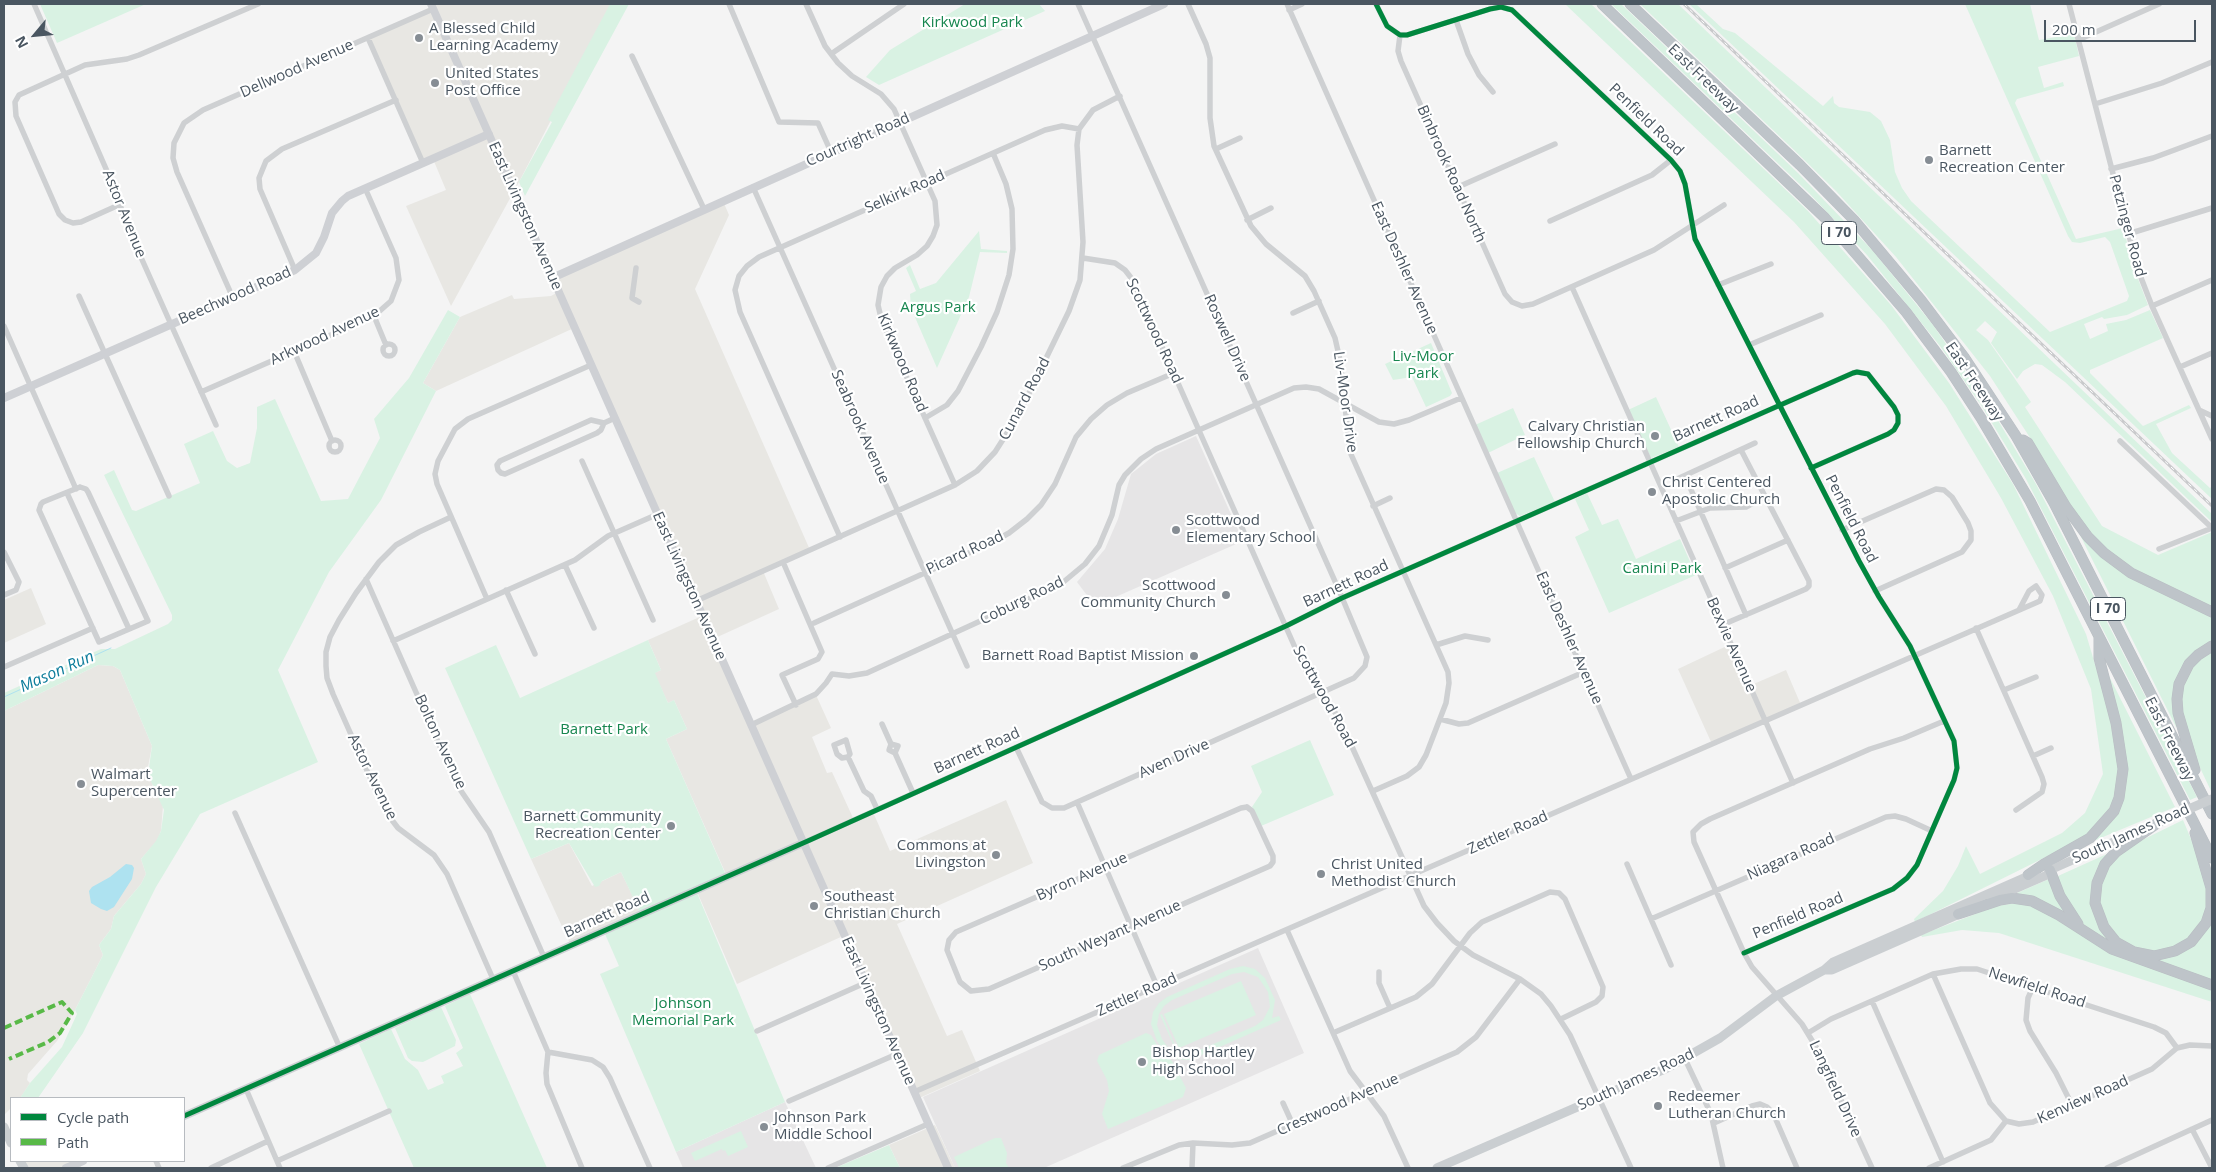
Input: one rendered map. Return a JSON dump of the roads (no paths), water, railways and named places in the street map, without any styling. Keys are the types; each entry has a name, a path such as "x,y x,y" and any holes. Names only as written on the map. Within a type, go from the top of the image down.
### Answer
{"highway":[{"name":"East Freeway","path":"1602,4 1813,206 1860,257 1906,312 1959,385 2007,460 2099,634 2212,858"},
{"name":"East Freeway","path":"1630,4 1800,165 1877,246 1949,336 2016,436 2054,503 2212,814"},
{"path":"2016,436 2028,443 2066,507 2088,537 2104,553 2131,573 2212,612"},
{"path":"2028,875 2090,838 2114,811 2119,798 2123,768 2116,724 2099,658 2099,634"},
{"path":"2197,784 2193,762 2181,724 2177,699 2179,684 2189,664 2198,654 2212,646"},
{"path":"2159,822 2110,858 2101,870 2095,893 2099,918 2110,935 2125,948 2149,956 2164,955 2186,946 2199,933 2209,913 2211,888 2195,838 2194,822"},
{"path":"2050,870 2060,896 2082,929"},
{"path":"1958,914 2000,900 2022,899 2044,906 2112,949 2212,985"}],"main road":[{"name":"South James Road","path":"1824,970 1832,970 2047,875 2050,870 2212,799"},
{"name":"South James Road","path":"1437,1168 1685,1059 1728,1033 1776,996 1824,970 1833,962 2044,868 2050,870"},
{"path":"4,1128 10,1141"}],"street":[{"name":"Astor Avenue","path":"34,4 121,204 131,235 216,425"},
{"path":"121,204 81,222 73,223 65,220 60,214 16,116 15,102 19,95 26,90 91,63 127,59 139,55 258,4"},
{"path":"729,4 780,122 818,123 831,152"},
{"name":"Kirkwood Road","path":"806,4 830,54 842,68 881,94 894,109 927,182 937,213 937,225 927,246 917,255 895,268 887,276 881,287 878,304 882,322 955,485"},
{"path":"830,54 904,4"},
{"name":"Roswell Drive","path":"1078,4 1257,404 1367,657 1361,673"},
{"name":"Courtright Road","path":"552,278 1164,4"},
{"name":"Liv-Moor Drive","path":"1188,4 1210,58 1211,134 1216,149 1247,220 1262,240 1305,276 1319,302 1339,350 1350,452 1444,662 1449,683 1446,703 1419,768 1407,776 1373,791"},
{"path":"1288,7 1302,4"},
{"path":"1376,4 1387,26 1400,35 1407,35 1456,20 1468,54 1479,75 1493,92"},
{"name":"Petzinger Road","path":"2069,4 2138,270 2152,306 2199,410 2212,434"},
{"path":"2078,40 2160,4"},
{"name":"Dellwood Avenue","path":"233,298 177,172 173,158 174,143 184,123 194,114 368,38 432,7"},
{"name":"East Livingston Avenue","path":"432,7 948,1168"},
{"name":"East Deshler Avenue","path":"1288,7 1631,779"},
{"name":"Penfield Road","path":"1456,20 1501,7 1512,10 1671,160 1680,171 1685,184 1695,239 1842,530 1875,591 1914,655 1954,740 1957,768 1954,780 1918,865 1907,878 1893,889 1744,953"},
{"name":"Binbrook Road North","path":"1400,35 1398,51 1401,61 1505,294 1512,302 1519,305 1533,304 1572,286"},
{"path":"368,38 423,163"},
{"path":"632,56 704,209"},
{"path":"2095,104 2162,83 2212,62"},
{"path":"1079,128 1093,110 1120,96"},
{"path":"295,270 260,188 260,178 266,161 282,149 396,100"},
{"name":"Selkirk Road","path":"840,537 740,312 735,290 739,276 747,266 759,258 993,153 1053,127 1079,128"},
{"name":"Cunard Road","path":"696,601 955,485 977,471 995,452 1012,428 1069,311 1080,280 1083,258 1077,145 1079,128"},
{"name":"Beechwood Road","path":"4,398 295,270 316,253 337,206 348,196 489,134"},
{"path":"2111,169 2153,158 2212,136"},
{"path":"1216,149 1240,138"},
{"path":"1458,187 1555,144"},
{"path":"925,418 947,405 958,392 997,312 1009,275 1013,249 1014,222 1006,184 993,153"},
{"path":"1550,221 1652,175 1671,160"},
{"name":"Seabrook Avenue","path":"753,187 967,666"},
{"name":"Arkwood Avenue","path":"201,392 374,316 384,309 396,292 399,280 398,269 396,258 365,188"},
{"path":"1572,286 1654,250 1724,205"},
{"path":"1247,220 1271,208"},
{"path":"2128,234 2212,208"},
{"name":"Scottwood Road","path":"1083,258 1115,263 1129,275 1306,671 1339,718 1419,896 1431,916 1446,934 1460,946 1473,955 1520,979 1541,994 1561,1019 1599,1097 1630,1168"},
{"path":"1718,285 1771,264"},
{"path":"636,268 632,298 640,302"},
{"path":"2152,306 2212,280"},
{"name":"Bexvie Avenue","path":"1572,286 1792,783"},
{"path":"79,296 169,496"},
{"path":"1293,313 1319,302"},
{"path":"1748,345 1821,315"},
{"path":"374,316 386,344"},
{"path":"4,326 76,489"},
{"path":"294,351 332,441"},
{"path":"2180,367 2212,353"},
{"path":"487,599 437,484 435,474 438,461 455,429 468,419 591,365"},
{"name":"Barnett Road","path":"185,1116 877,810 1286,626 1402,571 1852,373 1863,372 1873,378 1894,407 1898,415 1898,423 1888,434 1811,468"},
{"name":"Picard Road","path":"814,623 991,543 1028,518 1041,505 1055,484 1076,437 1091,420 1108,405 1127,393 1174,373"},
{"name":"Coburg Road","path":"751,725 796,705 821,690 832,674 858,676 1050,591 1077,572 1093,556 1105,536 1119,485 1125,475 1148,454 1199,430 1288,390 1301,387 1319,389 1379,422 1394,424 1409,420 1461,398"},
{"path":"2199,410 2212,416"},
{"path":"604,423 602,430 597,433 505,474 498,470 497,465 500,462 591,420 604,423 615,418"},
{"path":"2120,442 2212,527 2159,549"},
{"path":"1674,480 1755,443"},
{"path":"1722,625 1806,589 1809,586 1809,581 1741,450"},
{"path":"582,462 653,620"},
{"path":"1685,476 1746,615"},
{"path":"83,487 88,492 148,621 100,642 40,510 41,504 67,493 83,487"},
{"path":"1842,530 1931,491 1944,490 1952,497 1968,523 1971,531 1971,540 1966,549 1958,555 1875,591"},
{"path":"67,493 130,629"},
{"path":"1676,521 1710,508 1746,507 1764,497"},
{"path":"1373,506 1390,498"},
{"path":"393,641 566,565 583,556 603,539 658,514"},
{"name":"Astor Avenue","path":"451,517 396,545 366,579 330,637 326,652 327,678 385,811 398,828 434,855 446,874 493,979"},
{"path":"1725,568 1788,540"},
{"path":"4,552 19,582 16,590 4,595"},
{"path":"783,562 822,652 818,659 782,675 796,705"},
{"path":"566,565 594,628"},
{"name":"Bolton Avenue","path":"366,579 458,785 489,832 544,957"},
{"path":"506,590 535,654"},
{"name":"Zettler Road","path":"914,1092 2018,610"},
{"path":"4,667 93,628"},
{"path":"1976,628 2044,784 2042,792 2016,810"},
{"path":"1436,645 1453,638 1465,636 1488,640"},
{"path":"1440,719 1459,724 1468,723 1584,672"},
{"name":"Aven Drive","path":"1016,747 1042,802 1058,809 1322,693 1361,673"},
{"path":"2004,690 2036,677"},
{"path":"1792,783 1870,749 1904,738 1944,721"},
{"path":"882,724 891,744 898,746 896,753 914,793"},
{"path":"2033,756 2051,748"},
{"path":"848,757 864,791 870,796 877,810"},
{"name":"Langfield Drive","path":"1792,783 1701,824 1693,832 1694,842 1752,968 1808,1033 1819,1052 1872,1168"},
{"path":"1077,802 1157,986"},
{"name":"Byron Avenue","path":"954,969 947,950 950,940 956,932 1247,807"},
{"name":"South Weyant Avenue","path":"954,969 960,982 966,988 971,991 983,991 1273,864 1273,856 1263,834 1252,811 1247,807"},
{"path":"235,813 340,1048"},
{"name":"Niagara Road","path":"1651,919 1886,817 1906,818 1932,831"},
{"path":"1627,864 1671,965"},
{"path":"1333,1033 1416,997 1426,989 1476,927 1490,917 1544,893 1558,893 1565,899 1603,987 1602,996 1596,1002 1561,1019"},
{"path":"1287,930 1350,1071 1384,1116 1408,1168"},
{"name":"Newfield Road","path":"1808,1033 1831,1019 1933,974 1962,968 1977,969 2154,1027 2166,1033 2177,1048"},
{"path":"513,971 548,1052 547,1084 582,1168"},
{"path":"1379,972 1379,983 1390,1008"},
{"path":"1929,1168 1991,1140 2006,1121 1990,1103 1933,974"},
{"name":"Crestwood Avenue","path":"1123,1168 1167,1149 1193,1142 1241,1145 1260,1139 1457,1052 1471,1043 1520,979"},
{"path":"757,1031 865,983"},
{"path":"2033,987 2028,998 2026,1020 2030,1032 2056,1073 2072,1105"},
{"path":"1872,1001 1943,1162"},
{"path":"2177,1048 2190,1045 2212,1046"},
{"name":"Kenview Road","path":"2006,1121 2019,1124 2033,1122 2152,1069 2177,1048"},
{"path":"548,1052 592,1060 603,1067 610,1078 650,1168"},
{"path":"789,1101 897,1054"},
{"path":"1685,1059 1714,1123 1723,1168"},
{"path":"246,1089 280,1168"},
{"path":"1283,1103 1293,1125"},
{"path":"1714,1123 1752,1106 1760,1104 1767,1107 1772,1112 1797,1168"},
{"path":"277,1161 389,1111"},
{"path":"2109,1168 2212,1120"},
{"path":"828,1168 928,1124"},
{"path":"2192,1129 2212,1168"},
{"path":"212,1168 268,1141"},
{"path":"1192,1168 1193,1142"},
{"path":"66,1168 80,1162"}],"water":[{"path":"126,864 132,865 134,868 132,879 114,907 107,911 91,903 89,891 92,887 110,877"}],"waterway":[{"name":"Mason Run","path":"4,697 111,648"}],"railway":[{"path":"1684,4 2212,506"}],"place":[{"name":"A Blessed Child Learning Academy","path":"419,38"},
{"name":"United States Post Office","path":"435,83"},
{"name":"Barnett Recreation Center","path":"1929,160"},
{"name":"Calvary Christian Fellowship Church","path":"1655,436"},
{"name":"Christ Centered Apostolic Church","path":"1652,492"},
{"name":"Scottwood Elementary School","path":"1176,530"},
{"name":"Scottwood Community Church","path":"1226,595"},
{"name":"Barnett Road Baptist Mission","path":"1194,656"},
{"name":"Walmart Supercenter","path":"81,784"},
{"name":"Barnett Community Recreation Center","path":"671,826"},
{"name":"Commons at Livingston","path":"996,855"},
{"name":"Christ United Methodist Church","path":"1321,874"},
{"name":"Southeast Christian Church","path":"814,906"},
{"name":"Bishop Hartley High School","path":"1142,1062"},
{"name":"Redeemer Lutheran Church","path":"1658,1106"},
{"name":"Johnson Park Middle School","path":"764,1127"}],"park label":[{"name":"Kirkwood Park","path":"972,23"},
{"name":"Argus Park","path":"938,308"},
{"name":"Liv-Moor Park","path":"1423,366"},
{"name":"Canini Park","path":"1662,569"},
{"name":"Barnett Park","path":"604,730"},
{"name":"Johnson Memorial Park","path":"683,1012"}]}
